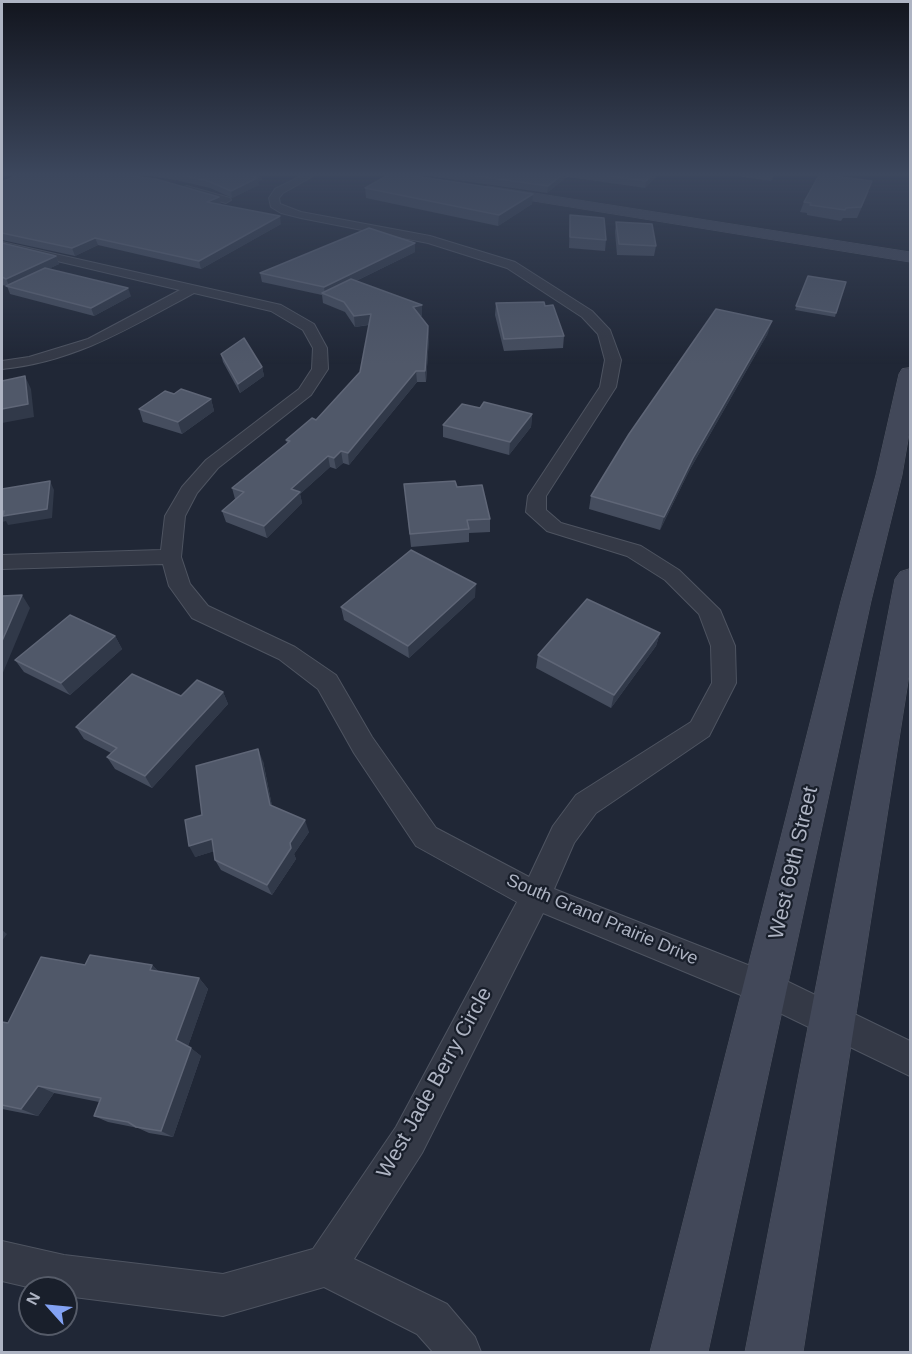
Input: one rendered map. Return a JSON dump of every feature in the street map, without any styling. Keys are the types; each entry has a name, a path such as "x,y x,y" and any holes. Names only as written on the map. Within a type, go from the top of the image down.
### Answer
{"main road":[{"path":"790,238 910,257"},
{"name":"West 69th Street","path":"679,1353 856,601 889,475 910,374"},
{"path":"774,1353 881,737 907,616 910,579"},
{"path":"856,601 907,616"}],"street":[{"name":"West Jade Berry Circle","path":"326,1266 409,1140 536,896 563,835 586,804 700,729 724,683 723,646 709,610 672,575 634,551 554,526 536,512 537,496 608,387 613,360 605,333 587,314 511,265 421,238"},
{"name":"South Grand Prairie Drive","path":"2,245 276,308 309,327 320,348 320,369 305,392 212,464 189,490 175,516 171,557 180,586 200,612 287,653 327,682 363,745 426,837 536,896 764,988 910,1059"},
{"path":"2,365 31,361 93,342 194,288"},
{"path":"2,562 171,557"},
{"path":"2,1261 64,1275 223,1295 326,1266 432,1319 460,1353"}],"building":[{"path":"26,238 95,238 72,248"},
{"path":"96,238 240,238 199,261"},
{"path":"344,238 400,238 415,243 324,287 260,273"},
{"path":"618,238 655,238 656,246 619,244"},
{"path":"2,243 56,256 6,279 2,277"},
{"path":"45,268 128,288 91,308 6,286"},
{"path":"808,276 846,282 836,313 796,306"},
{"path":"351,279 422,305 413,307 428,326 425,371 416,371 348,453 341,451 334,458 328,456 291,489 300,492 264,526 222,511 244,492 232,488 290,441 286,440 312,418 316,420 360,372 371,314 354,316 344,302 322,293"},
{"path":"544,302 545,306 553,305 564,336 504,339 496,303"},
{"path":"716,309 772,321 693,458 664,517 591,496 629,434"},
{"path":"244,338 262,367 238,384 221,354"},
{"path":"25,376 28,404 2,409 2,381"},
{"path":"181,389 211,399 178,422 139,409 165,391 174,394"},
{"path":"484,402 532,414 510,442 443,425 462,404 480,408"},
{"path":"50,481 47,509 3,516 2,489"},
{"path":"455,481 457,487 482,485 490,519 467,520 469,529 410,534 404,484"},
{"path":"411,550 476,584 408,646 341,607"},
{"path":"22,595 2,641 2,596"},
{"path":"587,599 660,633 614,695 538,655"},
{"path":"70,615 115,636 61,683 15,660"},
{"path":"132,674 181,696 197,680 223,692 145,776 107,757 117,748 76,727"},
{"path":"258,749 270,805 305,820 290,843 291,848 267,885 215,860 212,839 189,846 185,820 202,815 196,766"},
{"path":"90,955 152,965 150,970 199,978 176,1040 191,1048 161,1131 94,1116 101,1098 38,1086 21,1109 2,1105 2,1022 8,1023 41,957 85,965"}]}
